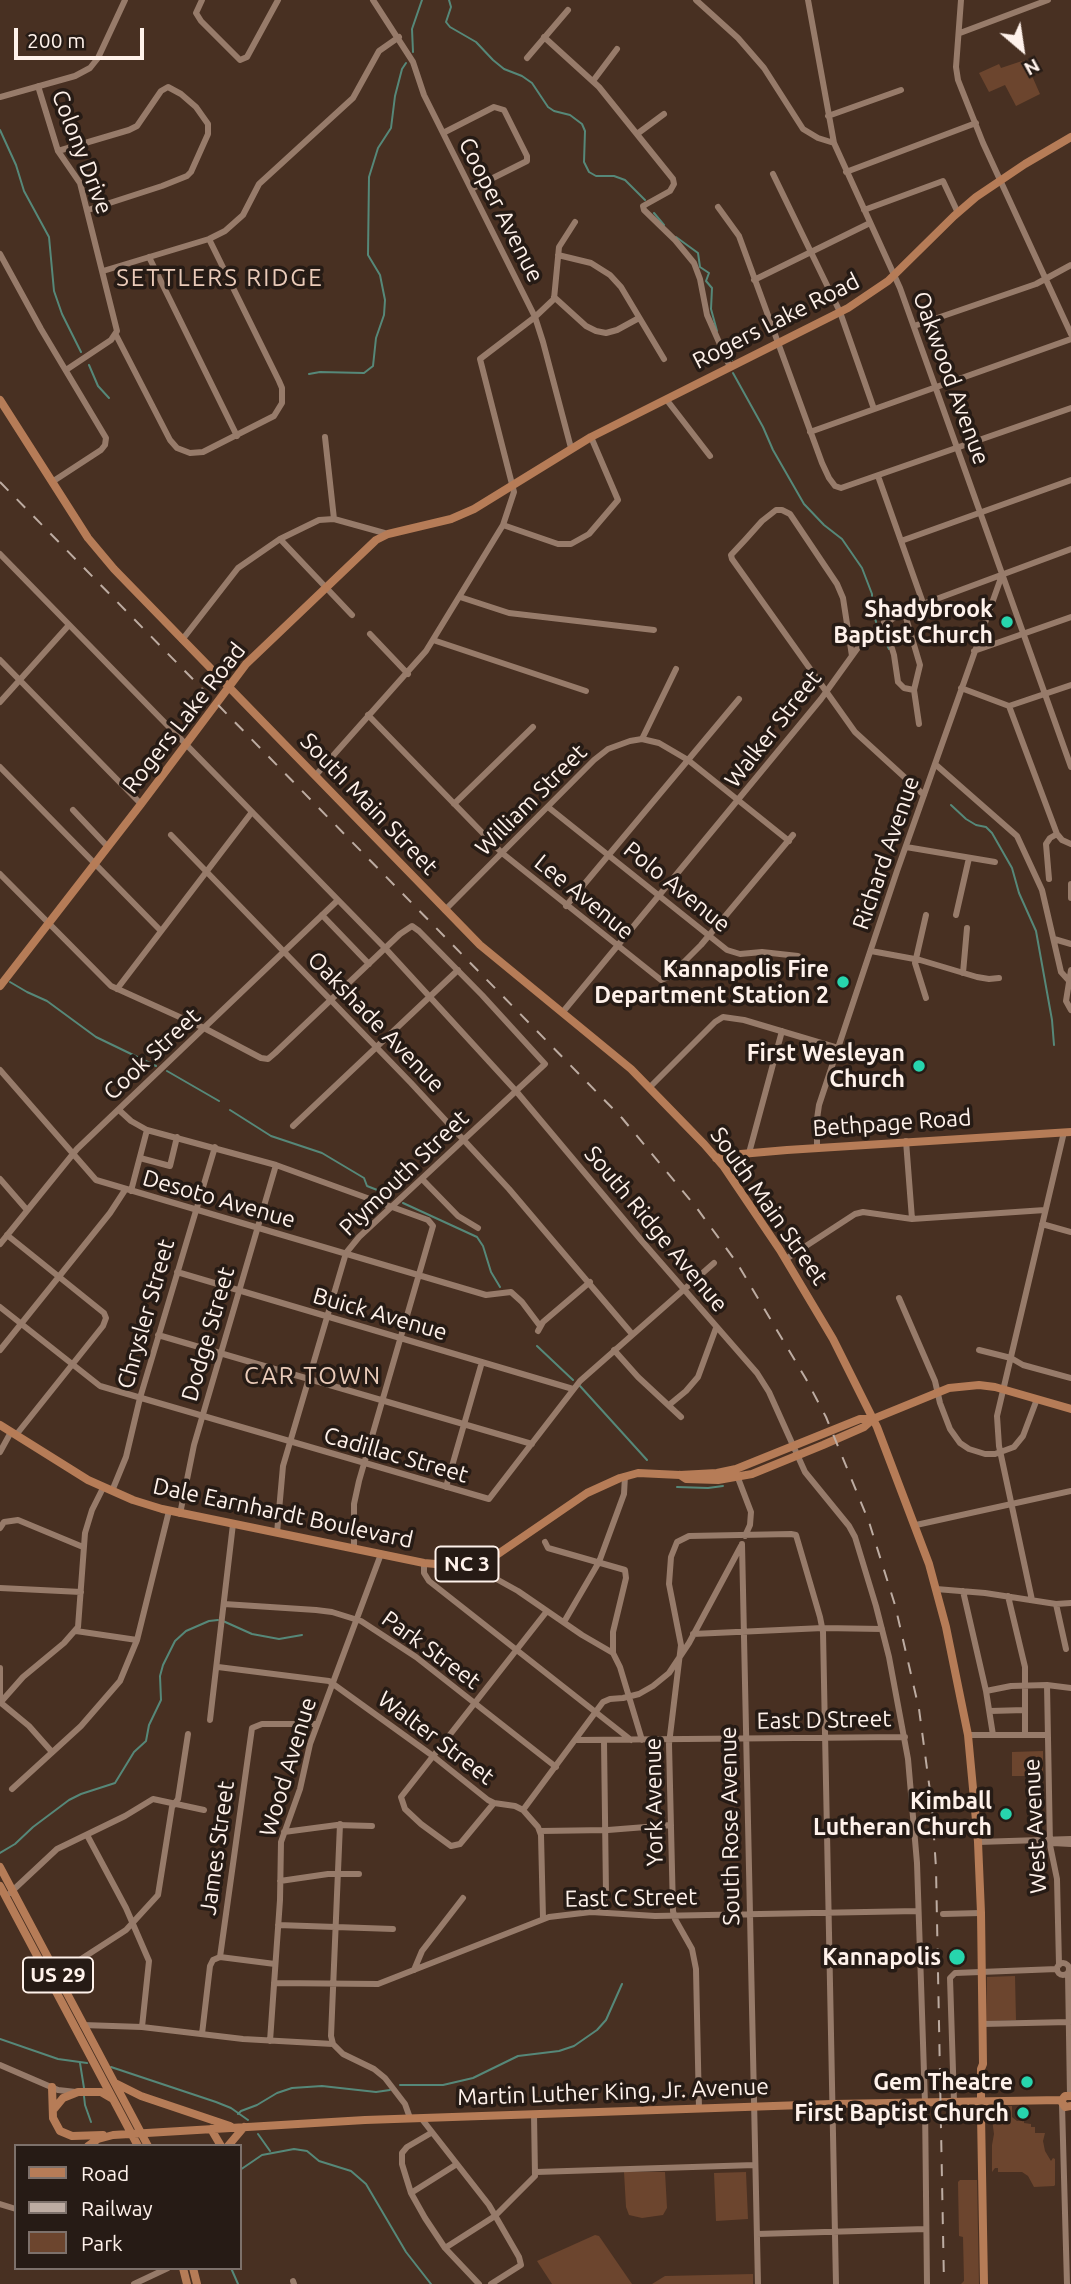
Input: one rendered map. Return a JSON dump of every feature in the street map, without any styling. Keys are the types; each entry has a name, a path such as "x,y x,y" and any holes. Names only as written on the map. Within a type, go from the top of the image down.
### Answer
{"main road":[{"name":"Rogers Lake Road","path":"0,986 246,664 376,540 388,534 451,519 474,509 591,437 868,296 894,275 958,213 1001,180 1071,137"},
{"name":"South Main Street","path":"0,400 98,551 480,945 620,1059 650,1087 716,1158 786,1259 817,1310 873,1419 916,1525 936,1589 968,1735 978,1842 981,1913 986,2284"},
{"name":"Bethpage Road","path":"716,1158 749,1153 1068,1132"},
{"name":"Dale Earnhardt Boulevard","path":"0,1425 63,1466 103,1488 169,1511 424,1563 459,1565 489,1558 509,1548 595,1488 625,1476 652,1473 717,1473 736,1469 864,1427 873,1419 937,1391 979,1385 1003,1389 1071,1409"},
{"name":"Dale Earnhardt Boulevard","path":"680,1475 686,1479 738,1478 795,1451"},
{"path":"738,1478 740,1473 761,1460"},
{"name":"US 29","path":"0,1867 9,1894 137,2144"},
{"name":"US 29","path":"0,1886 9,1894 58,1974 147,2144"},
{"path":"81,2092 96,2082 98,2070"},
{"path":"115,2082 141,2096 241,2127 229,2144"},
{"path":"52,2087 56,2127 66,2134 116,2135"},
{"path":"53,2115 60,2100 67,2095 81,2092 105,2094 117,2105"},
{"name":"Martin Luther King, Jr. Avenue","path":"91,2144 97,2139 116,2135 410,2118 832,2104 983,2101 1065,2104 1065,2095 1071,2096"},
{"path":"211,2129 220,2144"}],"street":[{"path":"0,97 75,76 94,63 125,0"},
{"path":"202,0 197,13 201,21 240,60 247,57 278,0"},
{"name":"Cooper Avenue","path":"373,0 413,62 424,95 534,317 571,449"},
{"path":"696,0 738,38 764,68 803,129 834,143"},
{"name":"Oakwood Avenue","path":"808,0 834,143 894,275 914,326 1071,767"},
{"path":"810,432 1071,336 983,143 958,80 956,66 961,0"},
{"path":"960,33 1048,0"},
{"path":"527,58 568,10"},
{"path":"103,271 225,232 237,222 259,184 353,98 379,51 398,37"},
{"path":"544,37 593,81 669,173 674,184 670,191 643,206 644,210 694,263 707,315 730,367"},
{"path":"593,81 617,49"},
{"name":"Colony Drive","path":"38,86 58,151 78,178 103,271 116,335 170,440 177,448 188,453 198,453 237,436 274,416 282,403 282,388 209,239"},
{"path":"58,151 137,126 161,91 168,87 196,107 208,124 208,134 187,176 88,210"},
{"path":"828,116 901,90"},
{"path":"443,133 494,107 504,110 527,161 471,189"},
{"path":"636,134 664,114"},
{"path":"846,172 976,123"},
{"path":"773,174 840,312 874,409"},
{"path":"864,210 943,181 958,213"},
{"path":"718,207 739,236 810,432 833,484 841,488 1071,408"},
{"path":"315,776 408,674 433,640 503,525 514,496 480,359 534,317 554,297 559,247 575,222"},
{"path":"754,280 870,223"},
{"path":"0,254 100,426 106,442 101,450 52,482"},
{"path":"558,256 591,263 610,275 621,287 664,359"},
{"path":"149,257 237,436"},
{"path":"914,326 1047,279 1071,265"},
{"path":"554,297 586,326 596,331 617,330 639,318"},
{"path":"66,370 116,335"},
{"path":"666,399 710,456"},
{"path":"325,437 334,519"},
{"path":"503,525 554,543 571,544 589,534 618,500 591,437"},
{"path":"878,476 923,603"},
{"path":"901,541 1071,480"},
{"path":"852,656 843,598 837,584 794,520 786,511 776,510 769,514 731,555 732,559 863,741 924,795"},
{"path":"182,640 238,568 279,539 320,520 334,519 388,534"},
{"path":"279,539 352,615"},
{"name":"Walker Street","path":"562,1013 738,801 873,632 884,622 923,603 1071,549"},
{"name":"South Ridge Avenue","path":"0,554 385,948 516,1091 765,1384 811,1481 846,1522 855,1537 882,1629 905,1737 914,1817 925,2103 928,2284"},
{"name":"Richard Avenue","path":"817,1148 819,1105 1002,574"},
{"path":"460,597 509,613 654,630"},
{"path":"904,611 920,665 914,690 919,724"},
{"path":"974,651 1071,617"},
{"path":"884,622 894,655 898,682 904,688 914,690"},
{"path":"0,702 69,625"},
{"path":"370,634 408,674"},
{"path":"433,640 586,691"},
{"path":"0,660 141,804"},
{"path":"676,669 642,739 659,743 688,760 738,801 791,838 709,936"},
{"path":"961,688 1009,706 1071,685"},
{"path":"566,905 739,699"},
{"path":"1009,706 1057,834 1071,844"},
{"name":"Lee Avenue","path":"368,715 502,853 657,978 664,980 709,936"},
{"path":"454,804 533,727"},
{"name":"William Street","path":"445,910 605,751 630,740 642,739"},
{"path":"935,764 1017,835 1042,890 1061,972 1070,983"},
{"path":"0,767 161,931"},
{"name":"Polo Avenue","path":"548,807 734,954 762,952 798,956"},
{"path":"73,810 108,847"},
{"path":"117,989 252,812"},
{"path":"1049,878 1046,844 1049,838 1057,834"},
{"name":"Oakshade Avenue","path":"171,835 464,1140 590,1282 632,1334"},
{"path":"906,847 995,862"},
{"path":"956,915 969,858"},
{"path":"0,874 117,989 268,1059 405,929 412,926 419,930 458,970 293,1126"},
{"path":"1071,884 1071,898"},
{"name":"Cook Street","path":"0,1244 72,1155 338,900"},
{"path":"323,915 369,964"},
{"path":"926,915 915,959 926,998"},
{"path":"963,973 967,928"},
{"path":"1054,939 1071,944"},
{"path":"871,951 915,959 989,979 999,978"},
{"name":"Plymouth Street","path":"277,1533 282,1466 346,1253 390,1208 545,1065 458,970"},
{"path":"1071,970 1066,1002 1071,1010"},
{"path":"650,1087 723,1017 744,1020 838,1048"},
{"path":"749,1153 782,1031"},
{"name":"Desoto Avenue","path":"0,1070 96,1180 486,1295 511,1292 522,1301 539,1328 590,1282"},
{"path":"118,1110 148,1130 276,1165 428,1220 433,1226 364,1463 354,1504 354,1549"},
{"path":"0,1350 128,1190 148,1130"},
{"path":"1032,1600 1000,1453 997,1416 1045,1210 1068,1132"},
{"path":"140,1158 170,1167 177,1137"},
{"path":"906,1142 912,1219"},
{"name":"Chrysler Street","path":"112,1492 126,1457 158,1335 215,1147"},
{"name":"Dodge Street","path":"180,1514 194,1445 276,1165"},
{"path":"0,1178 27,1210"},
{"path":"422,1179 458,1216 478,1228"},
{"path":"786,1259 859,1212 912,1219 1045,1210"},
{"path":"1042,1224 1071,1233"},
{"path":"0,1452 103,1326 106,1318 104,1313 7,1235"},
{"name":"Cadillac Street","path":"0,1307 100,1386 489,1499 573,1389 714,1263"},
{"name":"Buick Avenue","path":"177,1272 573,1389"},
{"path":"899,1298 950,1429 960,1443 978,1453 991,1455 1014,1447 1021,1440 1037,1399"},
{"path":"669,1405 698,1377 716,1328"},
{"path":"158,1335 532,1444"},
{"path":"614,1350 638,1377 681,1417"},
{"path":"979,1350 1011,1358 1023,1366 1071,1378"},
{"path":"446,1487 482,1362"},
{"path":"564,1622 599,1562 624,1494 625,1476"},
{"path":"543,1918 540,1831 523,1810 608,1699 629,1697 659,1682 680,1658 742,1544 751,1521 751,1512 738,1478"},
{"path":"0,1702 23,1677 76,1631 79,1624 87,1523 103,1488"},
{"path":"916,1525 1071,1491"},
{"path":"12,1789 116,1687 127,1669 137,1640 169,1511"},
{"path":"0,1525 12,1520 22,1521 83,1547"},
{"path":"210,1720 233,1524"},
{"name":"York Avenue","path":"699,2109 696,1969 691,1950 674,1915 669,1740 681,1640 669,1584 673,1550 682,1538 696,1535 746,1535"},
{"path":"746,1535 796,1535 822,1628 836,2284"},
{"path":"545,1542 548,1548 621,1567 626,1574 612,1632 613,1653 642,1740"},
{"name":"South Rose Avenue","path":"742,1544 758,2284"},
{"name":"Wood Avenue","path":"270,2041 280,1847 300,1789 310,1744 381,1554"},
{"path":"424,1563 424,1573 429,1581 631,1740"},
{"path":"491,1576 613,1653"},
{"path":"0,1588 81,1592"},
{"path":"936,1589 1009,1596 1056,1604 1071,1603"},
{"path":"964,1591 993,1735"},
{"path":"1009,1596 1025,1667 1024,1735"},
{"name":"Park Street","path":"225,1604 316,1610 357,1619 416,1657 556,1767"},
{"path":"1056,1604 1066,1649"},
{"path":"494,1803 456,1846 446,1843 421,1824 402,1806 401,1797 547,1611"},
{"path":"693,1634 822,1628 882,1629"},
{"path":"1062,1631 1071,1629"},
{"path":"76,1631 137,1640"},
{"name":"Walter Street","path":"218,1667 332,1682 494,1803 523,1810"},
{"path":"0,1668 0,1702"},
{"path":"986,1691 1047,1685 1071,1688"},
{"name":"West Avenue","path":"1047,1685 1050,1842 1057,1879 1058,1967"},
{"path":"0,1702 29,1726 52,1752"},
{"path":"990,1711 1025,1710"},
{"name":"James Street","path":"201,2034 210,1966 213,1960 220,1957 252,1728 262,1724 317,1724"},
{"path":"58,1974 122,1934 155,1900 159,1892 174,1805 178,1799 188,1734"},
{"path":"968,1735 1048,1735"},
{"name":"East D Street","path":"576,1740 905,1737"},
{"path":"591,1912 602,1904 606,1894 604,1741"},
{"path":"9,1894 57,1849 125,1816 153,1799 204,1810"},
{"path":"333,2044 340,1824"},
{"path":"284,1832 340,1824 372,1826"},
{"path":"540,1831 671,1825"},
{"path":"87,1835 149,1961 142,2027"},
{"path":"1050,1842 1071,1839"},
{"path":"978,1842 1071,1844"},
{"path":"280,1881 359,1874"},
{"path":"414,1970 422,1951 463,1898"},
{"name":"East C Street","path":"274,1983 378,1984 543,1918 591,1912 674,1915 918,1911"},
{"path":"943,1914 981,1913"},
{"path":"278,1925 393,1929"},
{"path":"220,1957 275,1964"},
{"path":"954,2102 950,1978 956,1973 1058,1967 1062,1975 1069,1970"},
{"path":"1069,1970 1071,2096"},
{"path":"982,2024 1069,2022"},
{"path":"74,2025 142,2027 270,2041 333,2044 343,2054 374,2069 385,2078 405,2104 410,2118"},
{"path":"0,2066 66,2092 81,2092"},
{"path":"1065,2104 1067,2284"},
{"path":"445,2248 495,2216 530,2182 536,2172 534,2114"},
{"path":"421,2118 495,2216 519,2257 521,2265 500,2282 491,2284"},
{"path":"431,2133 407,2147 402,2153 402,2164 411,2193 445,2248 480,2284"},
{"path":"411,2193 457,2164"},
{"path":"536,2172 755,2165"},
{"path":"757,2234 926,2229"},
{"path":"134,2284 164,2270"}],"green space":[{"path":"1025,60 1040,94 1016,106 1005,85 989,92 979,73 999,64 1001,68"},
{"path":"1043,1751 1043,1776 1012,1776 1012,1752"},
{"path":"1015,1976 1016,2020 986,2021 987,1977"},
{"path":"1012,2106 1012,2117 1031,2124 1031,2127 1035,2127 1035,2133 1045,2133 1045,2151 1051,2161 1055,2159 1054,2186 1034,2187 1028,2176 1022,2172 998,2172 998,2168 995,2168 992,2172 994,2134 991,2112 996,2107"},
{"path":"624,2172 665,2172 667,2208 663,2215 642,2218 629,2215"},
{"path":"746,2172 748,2219 716,2221 714,2173"},
{"path":"960,2180 977,2180 979,2284 961,2284 964,2281 963,2237 959,2236"},
{"path":"595,2235 599,2236 632,2284 552,2284 537,2261"},
{"path":"753,2274 753,2284 652,2284 665,2276"}],"waterway":[{"path":"413,52 412,29 422,0"},
{"path":"449,0 451,7 446,22 450,27 476,42 504,69 532,83 548,107 570,115 582,124 585,131 584,162 589,172 596,176 614,176 625,180 645,200"},
{"path":"309,374 364,373 373,366 385,300 380,275 368,255 369,177 378,148 391,128 395,96 406,63"},
{"path":"0,130 24,191 49,237 54,291 81,352"},
{"path":"654,213 664,225"},
{"path":"676,237 698,253 700,267 709,273 706,281 712,288 711,309 717,331"},
{"path":"725,349 732,360"},
{"path":"89,365 98,386 109,398"},
{"path":"733,373 804,504 842,539 862,568 872,594 876,622"},
{"path":"881,632 889,649"},
{"path":"951,805 966,819 986,827 992,833 1012,868 1019,893 1036,931 1054,1045"},
{"path":"10,982 47,1001 96,1037 156,1066"},
{"path":"167,1071 219,1101"},
{"path":"230,1110 271,1136 322,1153 364,1178 367,1186 390,1195"},
{"path":"403,1203 477,1237 500,1287"},
{"path":"537,1346 573,1380"},
{"path":"580,1386 647,1460"},
{"path":"677,1487 723,1486"},
{"path":"0,1853 69,1800 115,1783 134,1752 146,1741 149,1725 161,1700 160,1676 163,1665 175,1641 186,1631 218,1620"},
{"path":"223,1621 252,1634 279,1639 302,1635"},
{"path":"400,2085 443,2085 473,2078 518,2056 559,2051 574,2046 606,2020 622,1984"},
{"path":"0,2039 58,2059 87,2063"},
{"path":"80,2063 84,2088"},
{"path":"111,2067 216,2102 231,2108 248,2120"},
{"path":"238,2114 292,2088 322,2086 376,2092 390,2090"},
{"path":"84,2096 91,2122"},
{"path":"258,2134 270,2151"},
{"path":"242,2169 262,2155 294,2149 307,2151 319,2161 351,2171 366,2184 406,2252 431,2284"},
{"path":"232,2270 238,2284"}],"railway":[{"path":"0,482 622,1118 696,1207 737,1263 826,1417 869,1522 895,1605 919,1709 932,1806 936,1868 944,2284"}],"place":[{"name":"Shadybrook Baptist Church","path":"1007,622"},
{"name":"Kannapolis Fire Department Station 2","path":"843,982"},
{"name":"First Wesleyan Church","path":"919,1066"},
{"name":"Kimball Lutheran Church","path":"1006,1814"},
{"name":"Kannapolis","path":"957,1957"},
{"name":"Gem Theatre","path":"1027,2082"},
{"name":"First Baptist Church","path":"1023,2113"}],"district":[{"name":"SETTLERS RIDGE","path":"220,278"},
{"name":"CAR TOWN","path":"313,1376"}]}
